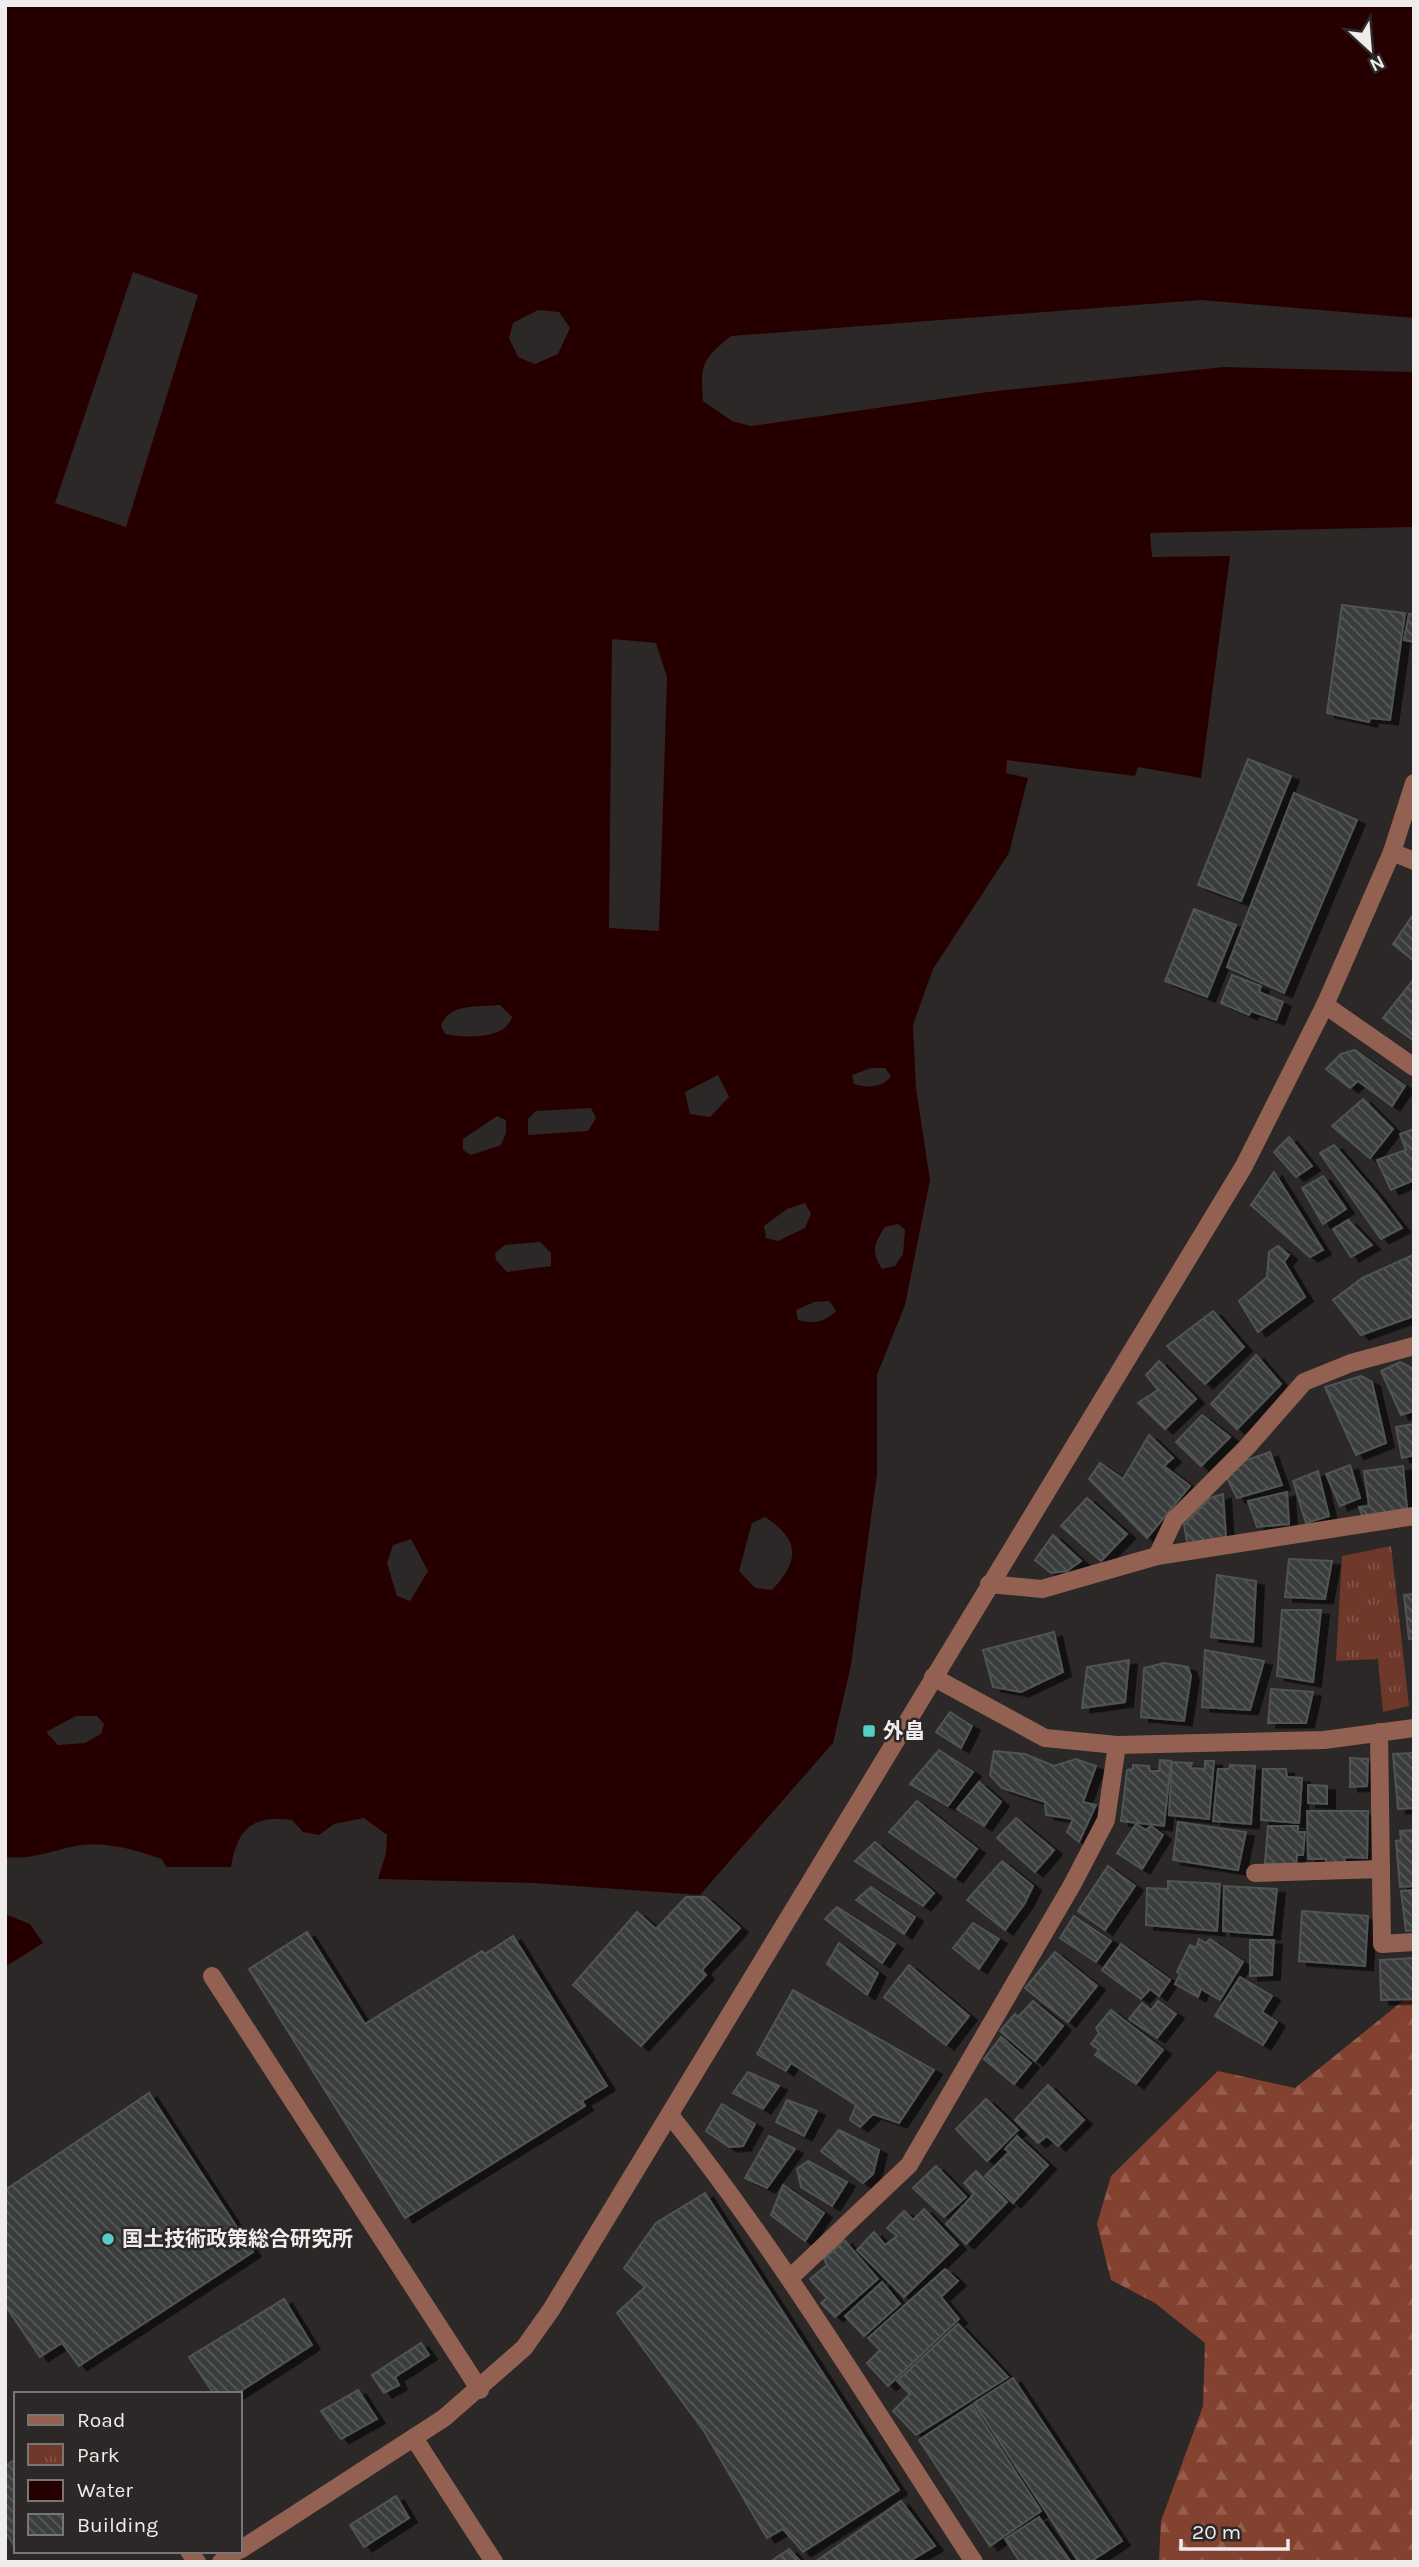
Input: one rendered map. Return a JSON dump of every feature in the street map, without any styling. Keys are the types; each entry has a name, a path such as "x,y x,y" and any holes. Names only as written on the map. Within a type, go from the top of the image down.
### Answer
{"street":[{"path":"242,2550 414,2438 480,2390 524,2348 551,2310 1244,1166 1325,1004 1392,852 1414,783"},
{"path":"1392,852 1414,861"},
{"path":"1325,1004 1414,1067"},
{"path":"1157,1556 1174,1520 1247,1447 1304,1382 1351,1363 1414,1346"},
{"path":"989,1584 1042,1589 1157,1556 1414,1516"},
{"path":"933,1677 1045,1738 1117,1745 1324,1740 1414,1728"},
{"path":"1379,1732 1382,1944 1414,1942"},
{"path":"791,2277 909,2165 1072,1885 1106,1820 1117,1745"},
{"path":"1255,1873 1381,1869"},
{"path":"212,1976 480,2390"},
{"path":"670,2115 720,2178 791,2277 974,2562"},
{"path":"414,2438 494,2562"}],"green space":[{"path":"1391,1546 1409,1706 1383,1712 1378,1659 1336,1661 1342,1556"},
{"path":"1410,1995 1414,1995 1414,2562 1159,2562 1161,2521 1203,2406 1205,2343 1155,2303 1111,2280 1097,2224 1111,2176 1218,2071 1295,2088"}],"water":[{"path":"5,5 1414,5 1414,318 1201,300 731,336 714,351 705,364 702,379 703,401 732,421 751,426 988,392 1224,367 1414,372 1414,527 1150,533 1152,557 1230,556 1201,778 1138,767 1135,776 1007,760 1006,773 1028,778 1009,853 933,969 913,1025 916,1088 930,1180 905,1305 877,1375 877,1474 851,1665 833,1743 700,1895 533,1883 378,1879 386,1853 387,1835 364,1818 334,1824 319,1835 303,1832 292,1820 257,1822 249,1827 238,1842 231,1867 166,1867 162,1859 151,1855 98,1845 75,1846 32,1856 5,1857","holes":["538,310 559,312 570,328 558,354 535,364 518,357 509,338 513,323","500,1005 512,1017 502,1030 493,1034 445,1034 441,1026 445,1019 450,1013 465,1008","871,1068 885,1068 891,1076 879,1085 854,1084 852,1075","718,1075 729,1097 710,1117 690,1114 685,1092","591,1108 596,1118 588,1131 528,1135 528,1119 536,1111","497,1116 506,1120 506,1133 501,1145 471,1155 463,1150 463,1139","805,1203 811,1214 805,1228 778,1241 766,1238 764,1226 787,1209","898,1224 905,1230 903,1254 895,1266 882,1269 875,1252 878,1238 885,1227","540,1242 551,1253 551,1266 507,1272 496,1260 495,1253 505,1245","829,1301 836,1311 818,1322 798,1320 796,1310 814,1302","765,1517 785,1534 790,1542 791,1560 788,1569 772,1590 755,1588 739,1571 752,1523","411,1539 428,1571 410,1601 397,1596 387,1563 393,1545","76,1716 97,1716 104,1724 101,1734 85,1743 58,1745 46,1732"]},
{"path":"5,1914 30,1924 43,1943 5,1967"}],"pier":[{"path":"133,272 198,295 126,527 55,503"},
{"path":"612,639 656,643 667,677 659,931 609,928"}],"building":[{"path":"1342,605 1405,613 1390,720 1370,718 1369,722 1327,713"},
{"path":"1409,614 1414,614 1414,642 1404,640"},
{"path":"1248,759 1291,776 1241,901 1198,885"},
{"path":"1294,793 1357,820 1284,993 1227,967"},
{"path":"1194,909 1236,925 1207,997 1165,981"},
{"path":"1414,916 1414,961 1393,944"},
{"path":"1232,975 1261,986 1259,992 1283,1002 1276,1020 1251,1011 1249,1015 1221,1003"},
{"path":"1414,979 1414,1041 1383,1018"},
{"path":"1355,1050 1405,1086 1392,1106 1358,1081 1350,1088 1326,1069 1341,1054"},
{"path":"1363,1099 1393,1129 1370,1158 1332,1126"},
{"path":"1414,1129 1414,1180 1391,1190 1377,1160 1406,1150 1400,1134"},
{"path":"1289,1137 1312,1166 1296,1177 1274,1152"},
{"path":"1334,1145 1402,1228 1381,1239 1320,1153"},
{"path":"1274,1172 1323,1250 1310,1257 1251,1205"},
{"path":"1323,1176 1346,1209 1323,1224 1302,1188"},
{"path":"1348,1220 1372,1245 1351,1257 1333,1229"},
{"path":"1278,1246 1289,1255 1284,1262 1305,1297 1258,1332 1239,1301 1267,1277 1269,1252"},
{"path":"1413,1255 1414,1316 1361,1335 1333,1300 1362,1278"},
{"path":"1213,1311 1244,1347 1205,1384 1167,1346"},
{"path":"1256,1355 1281,1384 1237,1429 1211,1404"},
{"path":"1159,1361 1196,1399 1165,1429 1138,1403 1158,1390 1146,1375"},
{"path":"1400,1362 1414,1369 1414,1411 1401,1415 1381,1371"},
{"path":"1361,1376 1372,1382 1386,1443 1356,1455 1325,1387"},
{"path":"1202,1415 1230,1437 1201,1466 1176,1442"},
{"path":"1414,1424 1414,1455 1402,1458 1396,1427"},
{"path":"1149,1435 1173,1458 1164,1466 1190,1486 1147,1538 1089,1479 1100,1463 1123,1479"},
{"path":"1270,1452 1282,1485 1237,1498 1227,1478 1241,1462"},
{"path":"1350,1465 1360,1498 1340,1506 1326,1474"},
{"path":"1403,1466 1407,1508 1364,1521 1359,1507 1369,1506 1364,1471"},
{"path":"1318,1471 1329,1516 1306,1523 1293,1481"},
{"path":"1287,1492 1289,1524 1257,1527 1248,1501"},
{"path":"1223,1494 1226,1537 1188,1547 1184,1525 1210,1498"},
{"path":"1087,1498 1127,1534 1101,1561 1061,1526"},
{"path":"1053,1535 1081,1561 1067,1571 1051,1573 1035,1560"},
{"path":"1289,1559 1332,1561 1325,1599 1285,1597"},
{"path":"1217,1575 1256,1581 1253,1642 1211,1637"},
{"path":"1414,1594 1414,1638 1409,1639 1404,1595"},
{"path":"1282,1610 1321,1610 1313,1682 1277,1676"},
{"path":"1054,1632 1063,1672 1021,1692 993,1687 983,1650"},
{"path":"1205,1650 1264,1661 1250,1710 1202,1707"},
{"path":"1129,1660 1125,1702 1082,1708 1087,1667"},
{"path":"1164,1663 1188,1667 1191,1676 1184,1721 1141,1717 1144,1668"},
{"path":"1271,1689 1313,1692 1306,1723 1268,1723"},
{"path":"950,1712 972,1726 961,1748 936,1732"},
{"path":"939,1750 973,1772 948,1806 910,1784"},
{"path":"994,1751 1025,1754 1054,1766 1076,1759 1096,1766 1083,1802 1096,1805 1079,1842 1067,1832 1073,1819 1046,1815 1045,1802 1002,1788 990,1775"},
{"path":"1414,1753 1414,1808 1398,1809 1393,1754"},
{"path":"1350,1758 1368,1759 1367,1786 1350,1787"},
{"path":"1160,1760 1171,1761 1164,1826 1121,1821 1127,1770 1133,1769 1133,1765 1149,1766 1150,1771 1159,1771"},
{"path":"1205,1761 1214,1761 1209,1819 1169,1815 1172,1762 1192,1763 1190,1768 1205,1769"},
{"path":"1230,1765 1255,1766 1251,1824 1213,1821 1218,1769 1229,1769"},
{"path":"1263,1769 1286,1769 1287,1777 1302,1778 1299,1823 1261,1820"},
{"path":"979,1782 1001,1802 984,1826 957,1809"},
{"path":"1308,1785 1327,1786 1327,1804 1308,1803"},
{"path":"917,1801 977,1849 955,1878 889,1832"},
{"path":"1307,1811 1368,1811 1367,1858 1344,1857 1345,1863 1326,1864 1326,1859 1308,1859"},
{"path":"1016,1818 1054,1850 1035,1872 997,1838"},
{"path":"1178,1822 1246,1832 1238,1870 1173,1860"},
{"path":"1136,1824 1146,1830 1151,1826 1163,1835 1142,1869 1117,1853"},
{"path":"1268,1826 1298,1826 1298,1832 1305,1832 1303,1855 1297,1855 1296,1866 1265,1863"},
{"path":"1414,1830 1414,1886 1400,1887 1396,1841 1401,1840 1400,1831"},
{"path":"875,1842 934,1893 923,1906 855,1861"},
{"path":"1002,1861 1033,1886 1025,1903 1005,1930 967,1900"},
{"path":"1108,1866 1135,1886 1105,1930 1078,1911"},
{"path":"1168,1881 1220,1884 1217,1931 1146,1925 1147,1888 1168,1889"},
{"path":"1224,1886 1277,1889 1272,1935 1223,1931"},
{"path":"871,1887 915,1917 904,1934 856,1900"},
{"path":"1414,1890 1414,1930 1406,1931 1401,1891"},
{"path":"686,1897 705,1897 740,1928 702,1970 706,1975 641,2046 573,1985 637,1912 656,1929"},
{"path":"837,1907 895,1944 882,1963 825,1919"},
{"path":"1302,1911 1368,1916 1365,1966 1299,1961"},
{"path":"1074,1916 1111,1941 1096,1962 1060,1938"},
{"path":"973,1923 999,1939 979,1969 953,1948"},
{"path":"307,1932 365,2024 482,1951 485,1954 513,1936 607,2086 582,2101 585,2106 405,2218 249,1969"},
{"path":"1199,1939 1206,1943 1210,1939 1243,1962 1220,2000 1201,1989 1198,1997 1175,1984 1180,1974 1177,1972 1190,1945 1196,1948"},
{"path":"1250,1940 1274,1940 1272,1975 1250,1976"},
{"path":"839,1943 878,1973 867,1995 827,1964"},
{"path":"1121,1944 1170,1980 1159,1996 1150,1989 1141,1999 1102,1970"},
{"path":"1055,1952 1097,1986 1068,2022 1025,1988"},
{"path":"1414,1958 1414,1999 1381,2000 1380,1960"},
{"path":"909,1965 969,2016 946,2045 884,1997"},
{"path":"1240,1977 1272,1996 1262,2012 1277,2022 1263,2045 1215,2016"},
{"path":"793,1990 934,2070 899,2123 873,2114 860,2127 850,2120 856,2105 791,2063 786,2071 757,2054"},
{"path":"1033,2001 1063,2026 1035,2061 1000,2031 1015,2014 1018,2017"},
{"path":"1158,2001 1176,2014 1157,2038 1129,2019 1142,2003 1151,2010"},
{"path":"1111,2010 1163,2050 1136,2084 1095,2055 1099,2050 1091,2044 1099,2033 1096,2028"},
{"path":"1001,2037 1031,2063 1014,2084 984,2059"},
{"path":"748,2072 779,2086 763,2109 733,2093"},
{"path":"1048,2085 1084,2120 1058,2146 1047,2136 1038,2143 1015,2120"},
{"path":"149,2093 253,2252 79,2366 62,2343 40,2357 5,2305 5,2190"},
{"path":"986,2099 1018,2130 987,2161 956,2129"},
{"path":"787,2100 817,2111 804,2136 776,2122"},
{"path":"722,2104 755,2124 743,2146 729,2147 706,2131"},
{"path":"839,2130 879,2150 873,2174 863,2183 821,2151"},
{"path":"769,2136 795,2149 767,2188 745,2178"},
{"path":"1017,2136 1048,2165 1013,2203 985,2176 1009,2152 1005,2149"},
{"path":"808,2161 847,2182 832,2206 801,2187 797,2169"},
{"path":"936,2166 966,2197 944,2217 913,2188"},
{"path":"976,2171 1007,2202 966,2244 946,2224 974,2194 964,2183"},
{"path":"783,2185 824,2213 805,2241 771,2215"},
{"path":"705,2193 899,2490 803,2552 783,2529 767,2538 704,2431 617,2313 645,2287 624,2268 656,2223"},
{"path":"924,2209 958,2245 904,2297 857,2250 874,2232 885,2245 897,2236 887,2228 904,2211 913,2220"},
{"path":"844,2240 878,2279 835,2317 821,2303 827,2298 810,2279 827,2265 824,2259"},
{"path":"945,2269 958,2281 941,2297 959,2319 888,2386 867,2363 880,2350 868,2338"},
{"path":"882,2282 900,2304 864,2336 845,2316"},
{"path":"284,2299 312,2345 239,2392 213,2392 189,2357"},
{"path":"958,2324 1008,2377 916,2435 893,2411 910,2394 897,2381"},
{"path":"421,2343 429,2355 395,2377 399,2385 384,2393 372,2375"},
{"path":"1013,2378 1122,2541 1090,2562 1079,2562 974,2403"},
{"path":"358,2390 377,2419 341,2439 321,2411"},
{"path":"972,2405 1041,2511 990,2546 919,2440"},
{"path":"14,2460 13,2544 5,2531 5,2466"},
{"path":"396,2496 409,2518 364,2547 350,2525"},
{"path":"901,2501 935,2546 908,2562 815,2562"},
{"path":"1039,2517 1071,2562 1020,2562 1005,2539"},
{"path":"789,2549 801,2562 770,2562"}],"place":[{"name":"外畠","path":"869,1731"},
{"name":"国土技術政策総合研究所","path":"108,2239"}]}
